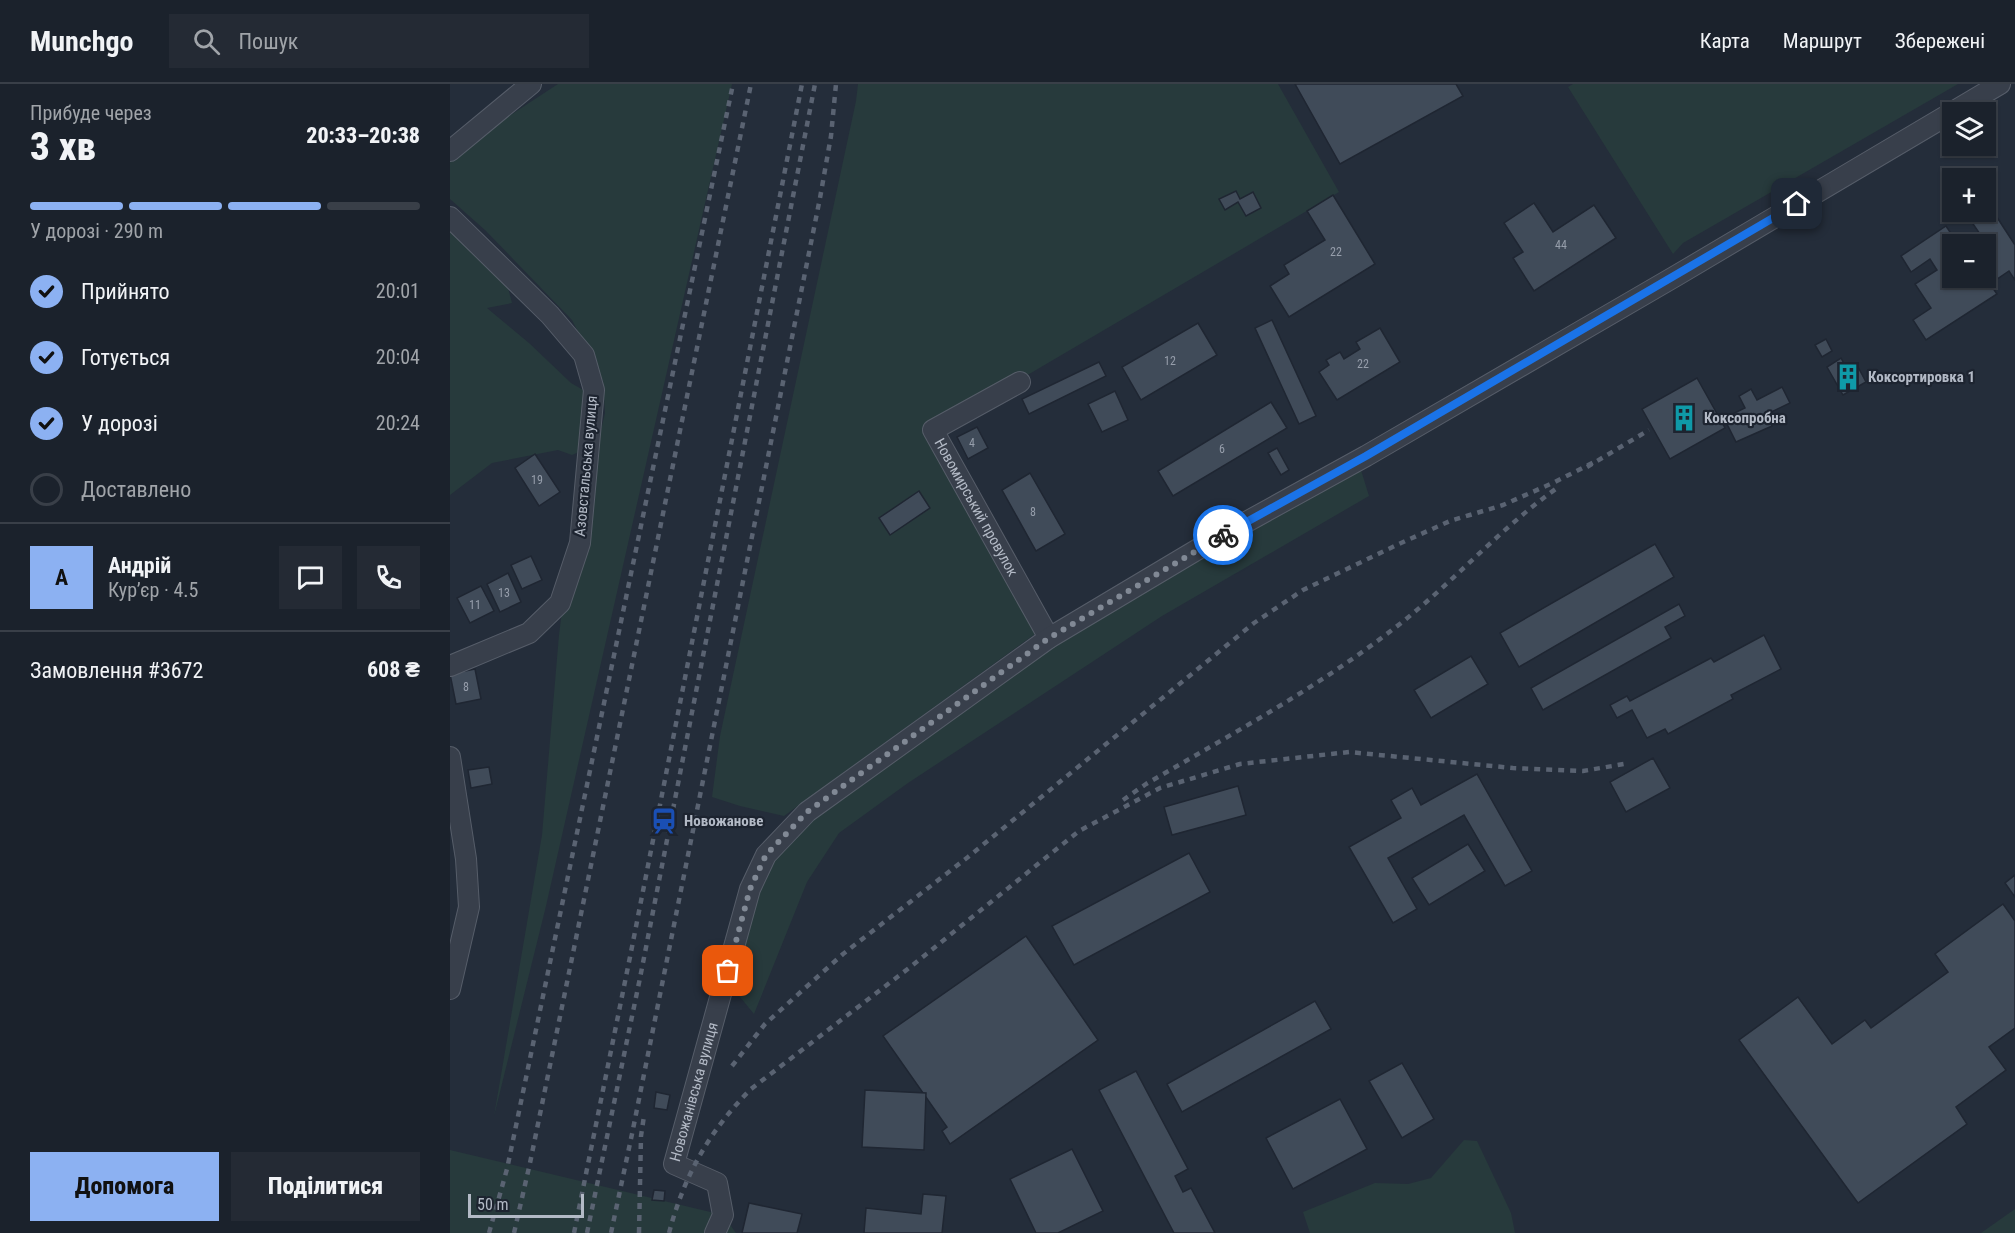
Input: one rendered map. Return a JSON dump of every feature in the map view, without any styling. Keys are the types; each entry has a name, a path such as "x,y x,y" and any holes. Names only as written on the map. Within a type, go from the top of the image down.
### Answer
{"street":[{"path":"450,151 531,84"},
{"name":"Новожанівська вулиця","path":"715,1233 723,1215 717,1183 674,1164 750,889 766,855 807,812 1049,638 1210,542 1366,456 1674,277 2000,84"},
{"name":"Азовстальська вулиця","path":"450,217 550,315 584,355 594,390 580,543 560,603 529,633 450,666"},
{"name":"Новомирський провулок","path":"1020,382 933,430 1049,638"},
{"path":"450,757 466,859 469,907 450,989"}],"shaded area":[{"path":"558,84 732,84 546,906 494,1116 542,835 565,587 605,413 603,381 572,320 485,230 450,199 450,159 488,130"},
{"path":"858,84 1278,84 1339,192 934,430 1035,634 784,816 712,797 720,736"},
{"path":"1573,84 1958,84 1683,243 1673,254 1568,87"},
{"path":"450,227 503,269 512,303 487,308 529,343 571,383 585,391 588,448 572,455 558,450 492,463 450,495"},
{"path":"1360,467 1369,496 1162,616 908,783 839,833 807,882 754,1014 731,986 755,877 791,828 1049,638"},
{"path":"1464,1140 1477,1141 1511,1213 1515,1233 1310,1233 1303,1212 1375,1183 1408,1184 1431,1178"},
{"path":"450,1150 723,1215 736,1233 450,1233"},
{"path":"2015,1209 2015,1233 1981,1233"}],"building":[{"path":"1295,84 1456,84 1463,96 1340,164"},
{"path":"1236,191 1240,199 1253,192 1261,208 1246,216 1238,202 1225,210 1219,199"},
{"path":"1333,195 1375,264 1289,317 1270,286 1289,274 1284,265 1325,240 1307,211"},
{"path":"1534,203 1553,232 1594,205 1616,238 1534,291 1513,258 1523,252 1504,223"},
{"path":"1996,216 2015,245 2015,280 2009,271 1996,280 1996,234 1980,234 1972,222 1996,222"},
{"path":"1946,226 1951,234 1942,234 1942,288 1993,288 1997,294 1926,340 1913,320 1931,308 1915,284 1937,270 1930,259 1911,272 1901,256"},
{"path":"1272,320 1316,416 1299,424 1255,328"},
{"path":"1198,323 1217,355 1141,400 1122,367"},
{"path":"1380,328 1400,362 1337,400 1319,372 1329,365 1326,360 1340,352 1344,359 1360,349 1356,342"},
{"path":"1826,339 1832,351 1822,357 1815,345"},
{"name":"Коксортировка 1","path":"1841,358 1849,373 1858,367 1866,382 1843,395 1827,367"},
{"path":"1099,362 1106,376 1029,414 1022,399"},
{"name":"Коксопробна","path":"1697,378 1725,428 1670,459 1642,409"},
{"path":"1782,387 1790,403 1767,414 1772,426 1736,442 1724,418 1745,408 1739,396 1751,389 1757,400"},
{"path":"1115,391 1128,420 1102,432 1088,404"},
{"path":"1271,402 1287,428 1173,496 1158,471"},
{"path":"977,427 988,448 968,459 957,437"},
{"path":"1277,448 1289,470 1281,475 1268,453"},
{"path":"535,454 560,492 539,506 515,468"},
{"path":"1030,473 1065,534 1036,551 1002,490"},
{"path":"919,491 930,508 890,535 879,518"},
{"path":"1655,544 1674,577 1519,667 1500,633"},
{"path":"531,556 542,580 522,589 511,565"},
{"path":"508,573 521,602 500,612 487,584"},
{"path":"481,586 494,611 470,623 457,598"},
{"path":"1679,604 1685,616 1665,627 1671,638 1543,710 1531,688"},
{"path":"1764,635 1781,669 1731,695 1733,699 1668,734 1665,729 1647,738 1632,710 1617,718 1610,705 1627,696 1630,701 1711,658 1714,662"},
{"path":"1471,656 1488,684 1431,718 1414,690"},
{"path":"475,669 481,699 456,704 450,674"},
{"path":"1653,758 1670,788 1626,812 1610,782"},
{"path":"489,767 492,784 471,788 468,770"},
{"path":"1477,774 1532,871 1505,886 1464,815 1388,858 1417,909 1393,923 1349,847 1401,818 1391,800 1412,788 1421,805"},
{"path":"1238,786 1246,815 1172,835 1164,807"},
{"path":"1468,844 1485,871 1429,905 1412,878"},
{"path":"1189,853 1210,892 1074,965 1052,926"},
{"path":"2015,875 2015,897 2005,883"},
{"path":"2003,904 2015,921 2015,1028 1989,1047 2006,1070 1956,1107 1967,1124 1858,1203 1739,1040 1798,997 1832,1044 1865,1020 1871,1028 1948,972 1935,954"},
{"path":"1026,936 1098,1040 950,1144 942,1131 947,1127 883,1036"},
{"path":"1315,1001 1331,1029 1182,1112 1167,1084"},
{"path":"1402,1063 1434,1119 1402,1138 1369,1081"},
{"path":"1136,1071 1188,1169 1175,1176 1183,1192 1191,1188 1215,1233 1174,1233 1099,1090"},
{"path":"865,1090 926,1093 924,1150 862,1147"},
{"path":"656,1092 670,1095 667,1110 654,1108"},
{"path":"1340,1099 1367,1149 1293,1189 1266,1138"},
{"path":"1072,1149 1103,1211 1058,1233 1036,1233 1010,1179"},
{"path":"654,1190 665,1191 664,1201 652,1200"},
{"path":"923,1194 946,1196 942,1233 864,1233 866,1208 921,1214"},
{"path":"749,1203 802,1214 797,1233 742,1233"}],"railway":[{"path":"489,1233 507,1169 733,84"},
{"path":"514,1233 751,84"},
{"path":"574,1233 802,84"},
{"path":"587,1233 640,978 815,84"},
{"path":"611,1233 820,198 831,136 836,84"},
{"path":"1587,467 1649,430"},
{"path":"732,1066 765,1024 843,954 968,857 1254,623 1303,590 1401,543 1450,521 1503,505 1594,462"},
{"path":"1123,800 1146,784 1302,692 1363,652 1413,613 1514,522 1557,488"},
{"path":"669,1233 682,1192 700,1155 723,1121 751,1089 909,968 1079,831 1160,788 1240,764 1349,752 1513,768 1583,771 1624,764"},
{"path":"639,1233 641,1136 644,1116"}],"way so far":[{"path":"728,971 750,889 766,855 807,812 863,774 1049,638 1223,535"}],"place":[{"name":"Коксортировка 1","path":"1848,377"},
{"name":"Коксопробна","path":"1684,418"},
{"name":"Новожанове","path":"664,821"}],"route":[{"path":"1223,535 1366,456 1797,204"}]}
